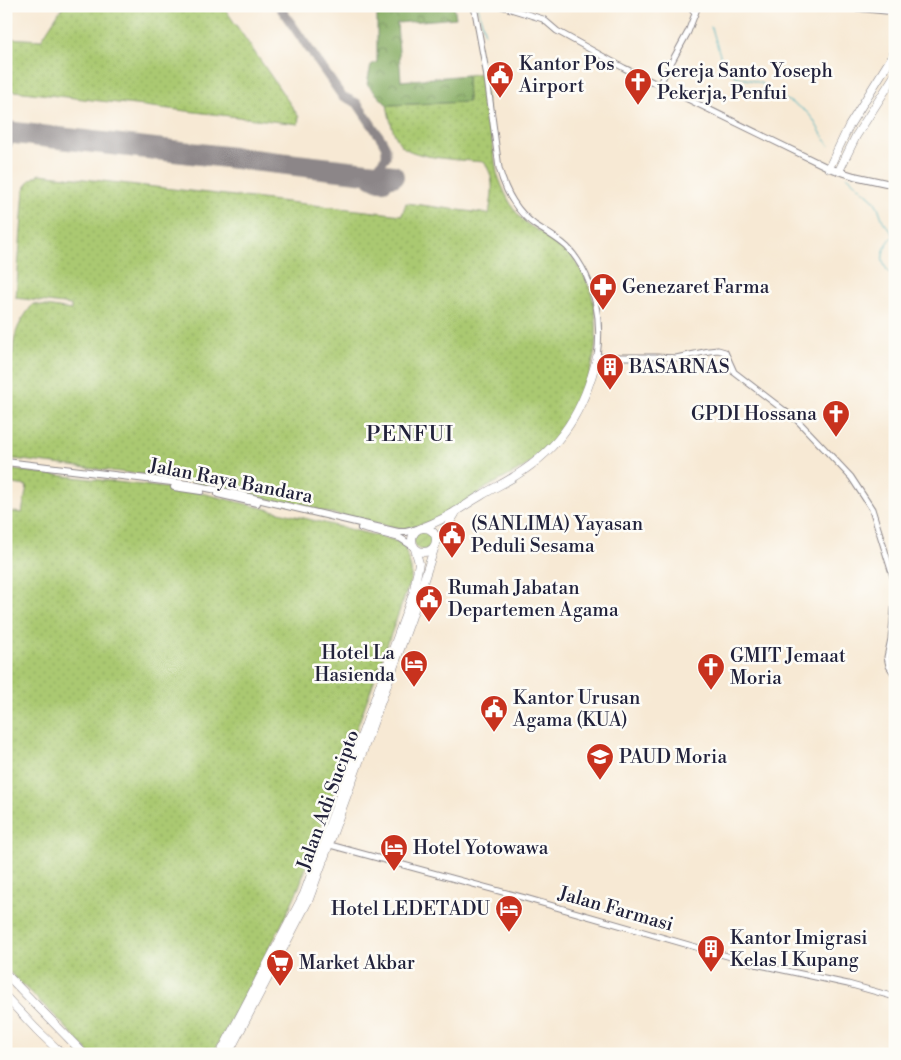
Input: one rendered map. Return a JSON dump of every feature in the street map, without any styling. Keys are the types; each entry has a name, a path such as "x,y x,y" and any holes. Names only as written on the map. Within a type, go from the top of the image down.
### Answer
{"highway":[{"path":"829,168 849,126 895,52"},
{"path":"841,172 856,136 895,75"},
{"path":"420,529 433,532 435,536 435,545 426,552 414,548 412,538 415,532 420,529 458,510 525,470 560,439 580,408 593,374 597,357"},
{"name":"Jalan Adi Sucipto","path":"228,1054 280,949 304,894 380,693 411,619 435,545 458,510"},
{"name":"Jalan Adi Sucipto","path":"220,1054 309,900 330,845 417,580 419,563 414,548"},
{"path":"6,974 84,1054"},
{"path":"6,997 62,1054"}],"main road":[{"path":"829,168 854,176 895,185"},
{"name":"Jalan Raya Bandara","path":"6,462 154,481 214,493 400,538 414,548"},
{"name":"Jalan Raya Bandara","path":"6,467 154,481"},
{"name":"Jalan Raya Bandara","path":"162,483 236,494 398,532 420,529"}],"street":[{"path":"474,6 502,180 514,204 526,218 568,248 581,265 594,291 598,313 597,357 676,358 718,350 726,354 734,372 798,421 851,477 872,509 895,582"},
{"path":"501,6 543,19 557,31 588,49 829,168"},
{"path":"690,6 695,13"},
{"path":"659,85 688,32 698,6"},
{"path":"836,6 895,12"},
{"path":"888,560 895,561"},
{"path":"895,599 891,640 887,657 889,666 895,675"},
{"name":"Jalan Farmasi","path":"330,845 755,964 848,984 895,997"}],"green space":[{"path":"63,6 223,6 299,117 298,124 6,90 6,38 41,40"},
{"path":"377,6 454,6 456,18 397,23 401,81 467,75 468,102 387,105 367,84 371,65 377,62"},
{"path":"482,73 497,173 505,193 525,222 560,244 574,259 582,271 594,302 596,340 593,359 582,396 561,433 535,459 442,515 422,524 401,529 178,479 6,458 6,356 13,354 18,327 33,304 71,310 71,305 16,298 24,190 30,180 40,174 402,215 406,203 489,214 492,181 484,162 428,156 407,150 395,136 387,105 468,102 467,75"},
{"path":"6,469 193,491 394,540 404,545 411,569 411,579 299,887 281,926 213,1054 90,1054 59,1020 6,969 6,511 22,513 27,486 6,483"},
{"path":"424,530 431,533 434,540 431,547 424,550 417,547 414,540 417,533"}],"waterway":[{"path":"478,7 485,34"},
{"path":"711,27 721,59 727,70 738,77 762,84 774,94 804,110 811,117 829,145"},
{"path":"847,176 873,199 883,221 894,235"},
{"path":"895,235 890,240 883,254 885,267 895,280"}],"taxiway":[{"path":"279,6 342,96 357,103 386,148 386,157 378,167 355,172"},
{"path":"7,145 11,139 21,134"},
{"path":"355,172 376,185 386,186 391,176 388,171 378,167"}],"runway":[{"path":"6,132 393,176"}],"place":[{"name":"Kantor Pos Airport","path":"500,99"},
{"name":"Gereja Santo Yoseph Pekerja, Penfui","path":"638,106"},
{"name":"Genezaret Farma","path":"603,311"},
{"name":"BASARNAS","path":"610,391"},
{"name":"GPDI Hossana","path":"836,438"},
{"name":"(SANLIMA) Yayasan Peduli Sesama","path":"452,559"},
{"name":"Rumah Jabatan Departemen Agama","path":"429,623"},
{"name":"Hotel La Hasienda","path":"414,688"},
{"name":"GMIT Jemaat Moria","path":"711,691"},
{"name":"Kantor Urusan Agama (KUA)","path":"494,733"},
{"name":"PAUD Moria","path":"600,781"},
{"name":"Hotel Yotowawa","path":"394,872"},
{"name":"Hotel LEDETADU","path":"509,933"},
{"name":"Kantor Imigrasi Kelas I Kupang","path":"711,973"},
{"name":"Market Akbar","path":"280,987"}],"district":[{"name":"PENFUI","path":"410,435"}]}
